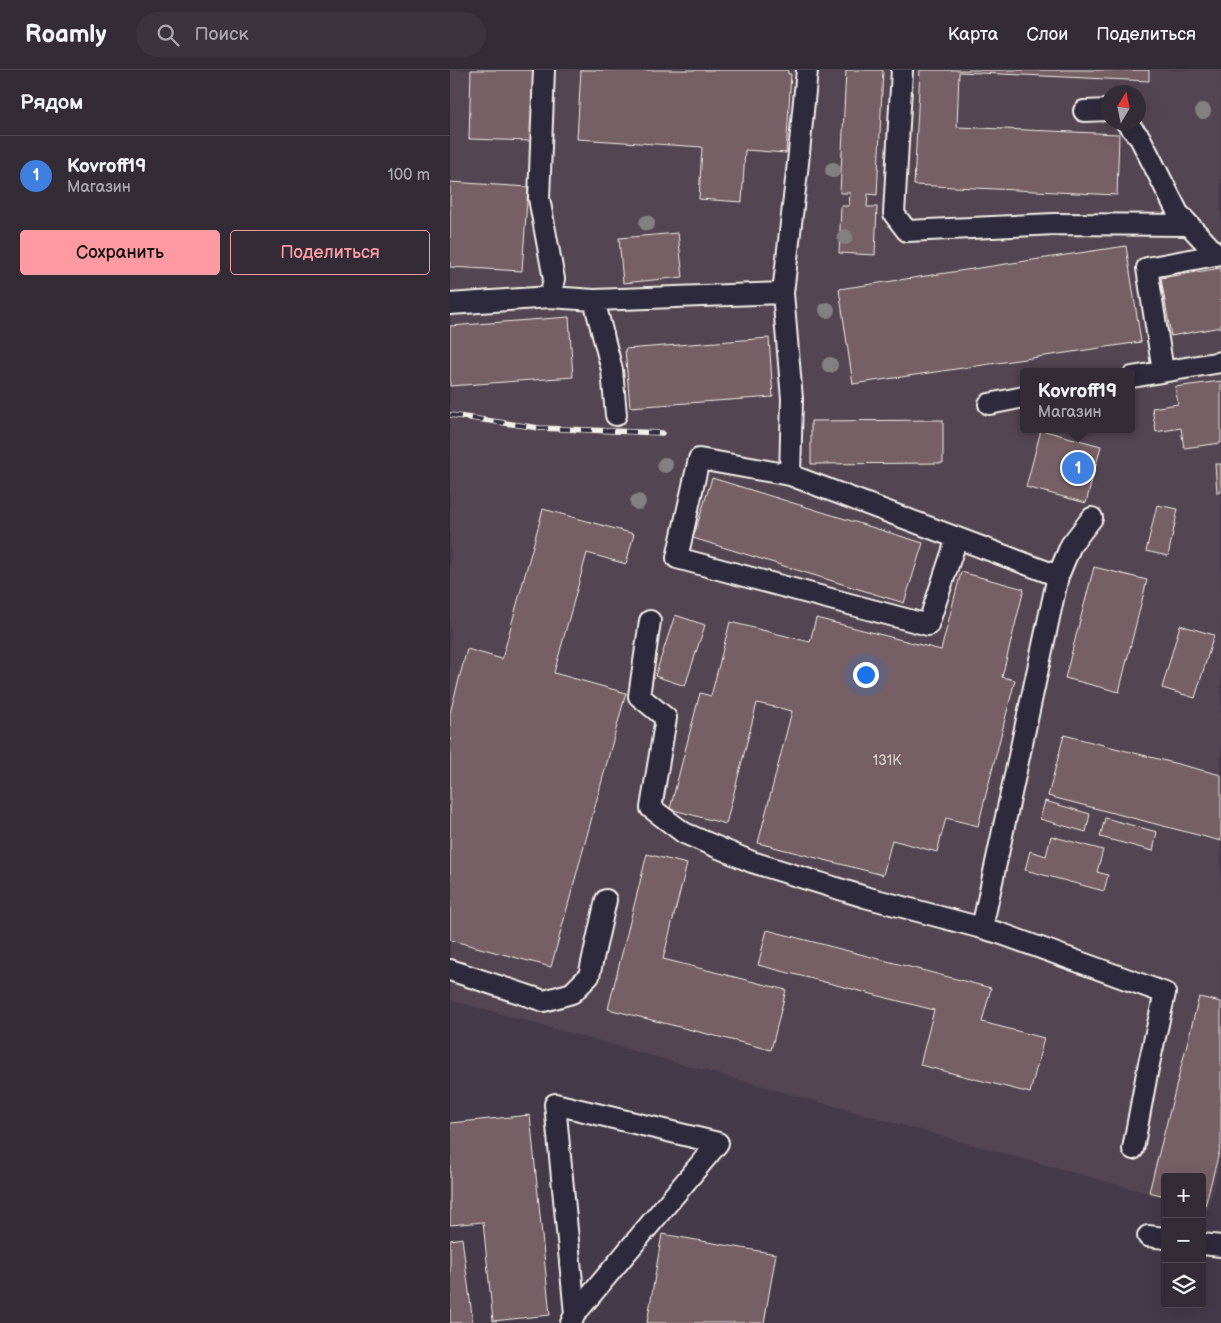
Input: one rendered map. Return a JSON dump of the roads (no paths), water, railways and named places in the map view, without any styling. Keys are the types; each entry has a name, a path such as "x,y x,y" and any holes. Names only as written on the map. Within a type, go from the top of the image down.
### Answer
{"lane":[{"path":"544,70 539,198 554,279 550,297"},
{"path":"790,475 792,399 783,293 807,70"},
{"path":"902,70 894,214 907,231 1055,224 1189,225"},
{"path":"1084,111 1101,110"},
{"path":"1133,130 1140,138 1178,213 1219,254"},
{"path":"1163,371 1147,268 1219,254"},
{"path":"450,304 550,297 594,300 783,293"},
{"path":"594,300 612,370 616,415"},
{"path":"1135,376 1221,362"},
{"path":"989,404 1020,398"},
{"path":"957,538 928,625 677,558 699,458 790,475 1058,576"},
{"path":"982,928 1058,576 1071,545 1092,518"},
{"path":"650,622 639,696 666,718 652,808 684,833 752,862 1002,934 1166,992 1148,1068 1133,1149"},
{"path":"450,970 544,1001 572,993 589,976 606,900"},
{"path":"555,1104 718,1143 700,1165 573,1318 555,1104"},
{"path":"1206,1244 1221,1246"}],"railway":[{"path":"450,415 539,428 662,433"}],"place":[{"name":"Kovroff19","path":"1078,468"}]}
